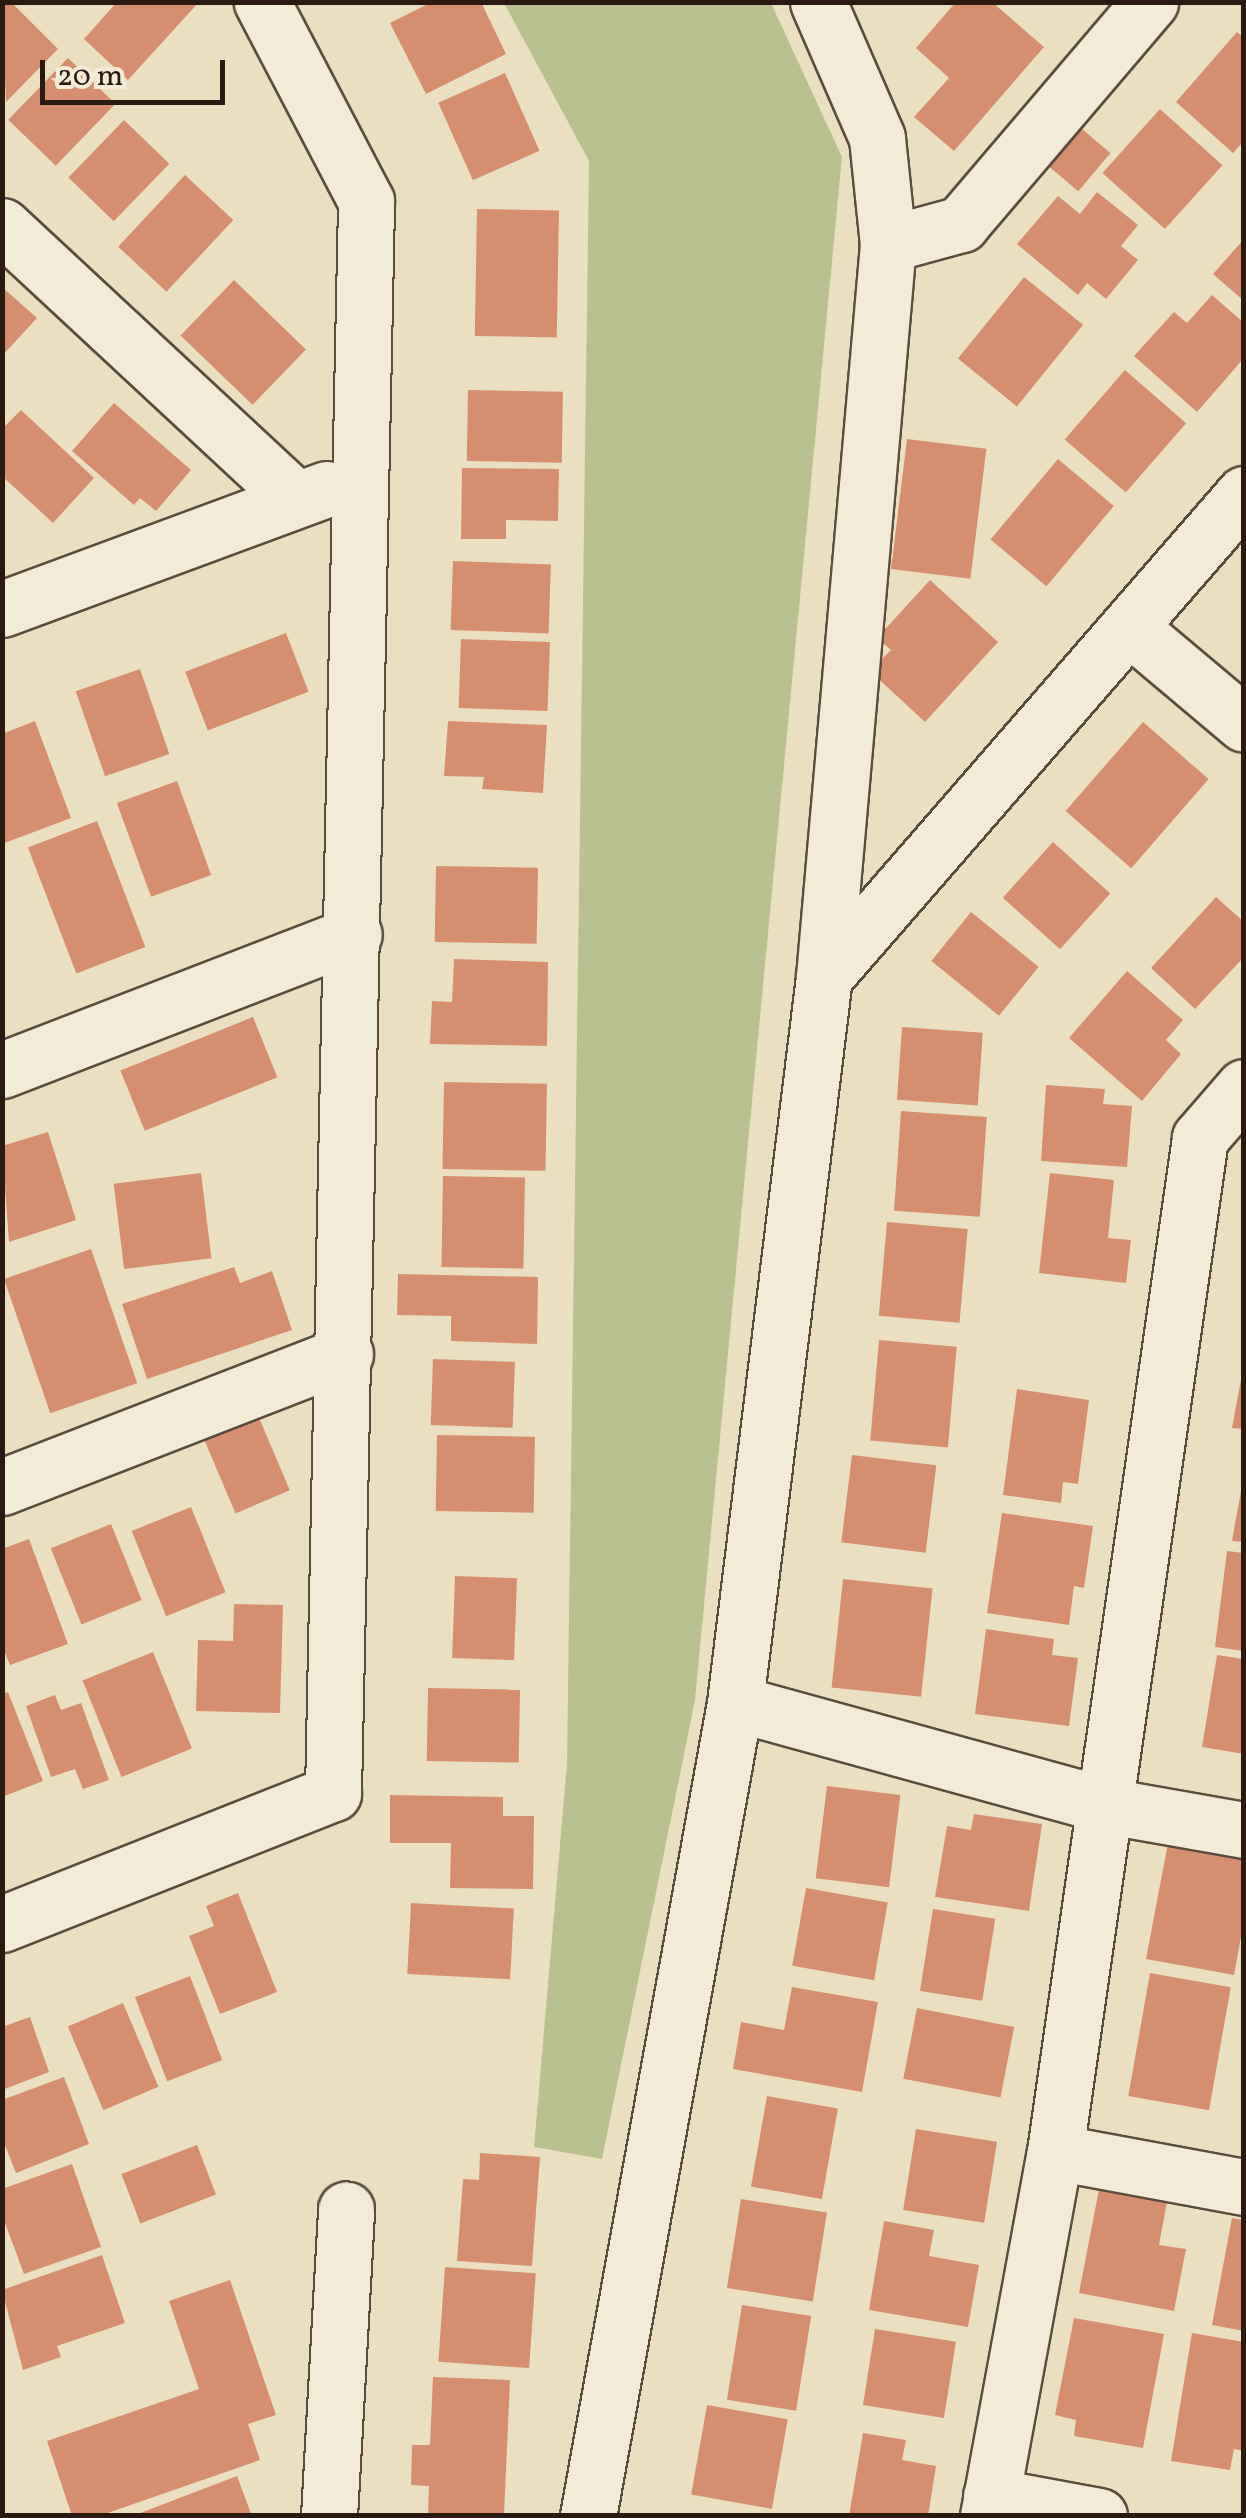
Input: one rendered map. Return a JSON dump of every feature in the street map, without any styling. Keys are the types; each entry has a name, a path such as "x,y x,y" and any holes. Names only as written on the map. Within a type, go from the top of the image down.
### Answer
{"street":[{"path":"2,1924 334,1793 346,1354 358,480 366,201 262,2"},
{"path":"588,2516 735,1703 824,978 888,244 877,138 818,2"},
{"path":"888,244 960,224 1150,2"},
{"path":"2,226 296,498"},
{"path":"2,609 296,498 358,480"},
{"path":"824,978 1244,494"},
{"path":"1129,627 1244,724"},
{"path":"2,1070 354,934"},
{"path":"1098,2516 990,2506 1055,2152 1108,1806 1200,1138 1244,1086"},
{"path":"2,1487 346,1354"},
{"path":"735,1703 1108,1806 1244,1830"},
{"path":"1055,2152 1244,2186"},
{"path":"329,2516 346,2209"}],"green space":[{"path":"504,3 771,3 842,157 695,1700 602,2159 534,2147 567,1763 589,161"}],"building":[{"path":"2,2 11,2 58,49 6,102"},
{"path":"117,2 199,2 128,80 84,39"},
{"path":"432,2 481,2 506,54 426,94 390,23"},
{"path":"956,2 992,2 1044,47 954,151 914,117 949,78 916,48"},
{"path":"1237,32 1244,38 1244,141 1233,153 1176,102"},
{"path":"68,58 115,104 56,166 8,120"},
{"path":"505,73 540,151 473,180 438,103"},
{"path":"1160,109 1222,165 1165,229 1102,173"},
{"path":"124,120 169,164 114,221 68,178"},
{"path":"1076,124 1110,153 1078,191 1044,162"},
{"path":"185,175 233,220 166,292 118,247"},
{"path":"1097,192 1138,225 1121,246 1138,260 1106,299 1087,283 1078,295 1017,244 1058,196 1080,214"},
{"path":"477,209 559,210 557,337 475,336"},
{"path":"1244,239 1244,301 1213,274"},
{"path":"1024,277 1083,325 1017,406 958,359"},
{"path":"234,280 306,349 252,405 181,335"},
{"path":"2,287 37,318 2,356"},
{"path":"1212,295 1244,323 1244,358 1197,412 1134,356 1174,312 1187,323"},
{"path":"1125,370 1186,423 1126,493 1065,439"},
{"path":"468,390 563,392 562,463 467,461"},
{"path":"114,403 191,470 156,511 140,498 134,505 72,451"},
{"path":"21,410 94,478 53,523 2,476 2,429"},
{"path":"907,439 986,449 970,579 891,569"},
{"path":"1058,459 1114,506 1046,586 991,539"},
{"path":"462,468 559,469 558,521 506,520 506,539 461,539"},
{"path":"453,561 551,564 549,633 451,630"},
{"path":"930,580 998,642 925,722 870,671 891,650 877,638"},
{"path":"286,633 309,692 208,731 185,672"},
{"path":"461,639 550,642 548,711 459,708"},
{"path":"140,669 169,754 105,776 76,691"},
{"path":"35,721 71,818 2,844 2,734"},
{"path":"448,721 547,725 543,793 482,789 484,777 444,776"},
{"path":"1143,722 1209,779 1131,868 1066,811"},
{"path":"177,781 211,875 151,897 117,803"},
{"path":"97,821 145,947 76,974 28,848"},
{"path":"1053,842 1110,894 1060,949 1003,898"},
{"path":"436,866 538,868 537,944 435,942"},
{"path":"1216,897 1244,922 1244,957 1195,1009 1151,968"},
{"path":"971,912 1039,967 999,1016 931,961"},
{"path":"454,959 548,962 547,1046 430,1044 432,1001 452,1002"},
{"path":"1127,971 1183,1020 1166,1040 1181,1054 1142,1101 1069,1038"},
{"path":"253,1017 277,1077 145,1131 120,1071"},
{"path":"902,1027 983,1033 978,1105 897,1100"},
{"path":"444,1082 547,1084 545,1171 442,1169"},
{"path":"1046,1085 1105,1089 1103,1104 1132,1106 1127,1167 1041,1161"},
{"path":"901,1111 987,1117 980,1217 894,1211"},
{"path":"48,1132 76,1220 9,1242 2,1146"},
{"path":"201,1173 211,1258 124,1269 114,1184"},
{"path":"1050,1173 1114,1180 1108,1238 1131,1240 1126,1283 1039,1273"},
{"path":"443,1176 525,1177 523,1268 441,1267"},
{"path":"887,1222 968,1229 959,1323 879,1316"},
{"path":"91,1249 137,1383 50,1413 4,1279"},
{"path":"234,1267 240,1283 272,1271 292,1330 147,1379 122,1304"},
{"path":"398,1274 538,1277 537,1344 451,1341 451,1316 397,1315"},
{"path":"879,1340 957,1347 948,1447 870,1441"},
{"path":"433,1359 515,1362 513,1428 431,1425"},
{"path":"1244,1363 1244,1429 1232,1428"},
{"path":"1017,1389 1089,1400 1078,1484 1063,1482 1061,1503 1003,1495"},
{"path":"257,1413 290,1490 236,1513 203,1436"},
{"path":"437,1435 535,1437 534,1513 436,1511"},
{"path":"852,1455 936,1465 926,1553 841,1542"},
{"path":"1244,1474 1244,1542 1232,1541"},
{"path":"191,1507 225,1592 166,1616 132,1531"},
{"path":"1002,1513 1093,1526 1084,1588 1074,1586 1069,1625 987,1613"},
{"path":"111,1524 142,1600 81,1624 51,1548"},
{"path":"29,1539 68,1644 10,1665 2,1646 2,1549"},
{"path":"1227,1551 1244,1553 1244,1651 1215,1647"},
{"path":"455,1576 517,1578 514,1660 452,1658"},
{"path":"843,1579 933,1588 921,1697 832,1687"},
{"path":"234,1604 283,1605 280,1713 196,1711 198,1640 233,1641"},
{"path":"986,1629 1054,1639 1052,1655 1078,1658 1069,1726 975,1714"},
{"path":"153,1652 192,1748 121,1777 83,1680"},
{"path":"1217,1655 1244,1659 1244,1754 1202,1747"},
{"path":"428,1688 520,1690 519,1763 427,1761"},
{"path":"8,1692 43,1781 2,1797 2,1694"},
{"path":"55,1695 61,1710 81,1703 109,1780 83,1789 75,1769 51,1777 26,1706"},
{"path":"827,1786 900,1795 889,1887 816,1878"},
{"path":"390,1795 503,1797 503,1816 534,1816 533,1889 450,1888 451,1843 390,1843"},
{"path":"974,1814 1042,1824 1029,1911 935,1897 947,1826 971,1830"},
{"path":"1168,1843 1244,1857 1244,1921 1234,1975 1146,1959"},
{"path":"806,1888 888,1902 874,1980 792,1966"},
{"path":"238,1893 277,1992 220,2014 189,1936 214,1926 206,1906"},
{"path":"411,1903 514,1908 510,1979 407,1974"},
{"path":"933,1909 995,1919 982,2001 920,1991"},
{"path":"1150,1973 1231,1987 1209,2110 1128,2096"},
{"path":"190,1976 222,2060 167,2081 135,1997"},
{"path":"792,1987 878,2002 862,2092 733,2069 741,2022 784,2030"},
{"path":"123,2003 159,2087 103,2110 68,2026"},
{"path":"917,2008 1014,2027 1000,2098 903,2079"},
{"path":"30,2017 49,2072 2,2090 2,2027"},
{"path":"64,2077 89,2144 16,2173 2,2138 2,2100"},
{"path":"767,2096 838,2109 822,2199 751,2187"},
{"path":"916,2129 997,2142 984,2223 903,2210"},
{"path":"197,2145 216,2194 140,2224 121,2174"},
{"path":"480,2153 540,2157 532,2266 457,2261 463,2179 479,2180"},
{"path":"72,2164 101,2247 24,2274 2,2215 2,2189"},
{"path":"1100,2184 1168,2197 1159,2245 1186,2249 1174,2311 1079,2293"},
{"path":"741,2199 827,2213 813,2302 727,2288"},
{"path":"1232,2218 1244,2220 1244,2331 1212,2325"},
{"path":"884,2221 934,2230 929,2256 979,2265 968,2327 869,2310"},
{"path":"102,2255 125,2323 57,2346 61,2357 23,2370 2,2290"},
{"path":"445,2267 536,2273 529,2368 438,2362"},
{"path":"230,2280 276,2415 248,2424 260,2460 99,2516 72,2516 47,2441 199,2389 169,2301"},
{"path":"742,2305 811,2316 796,2411 727,2400"},
{"path":"1074,2318 1164,2334 1143,2448 1074,2436 1076,2420 1055,2415"},
{"path":"875,2329 956,2342 944,2418 863,2405"},
{"path":"1192,2333 1244,2342 1244,2451 1234,2449 1230,2470 1171,2461"},
{"path":"433,2377 510,2380 504,2516 428,2516 429,2486 411,2485 412,2445 430,2445"},
{"path":"707,2405 788,2419 772,2509 691,2495"},
{"path":"863,2433 906,2440 902,2460 936,2466 928,2516 849,2516"},
{"path":"237,2476 252,2516 135,2516 135,2515"}]}
